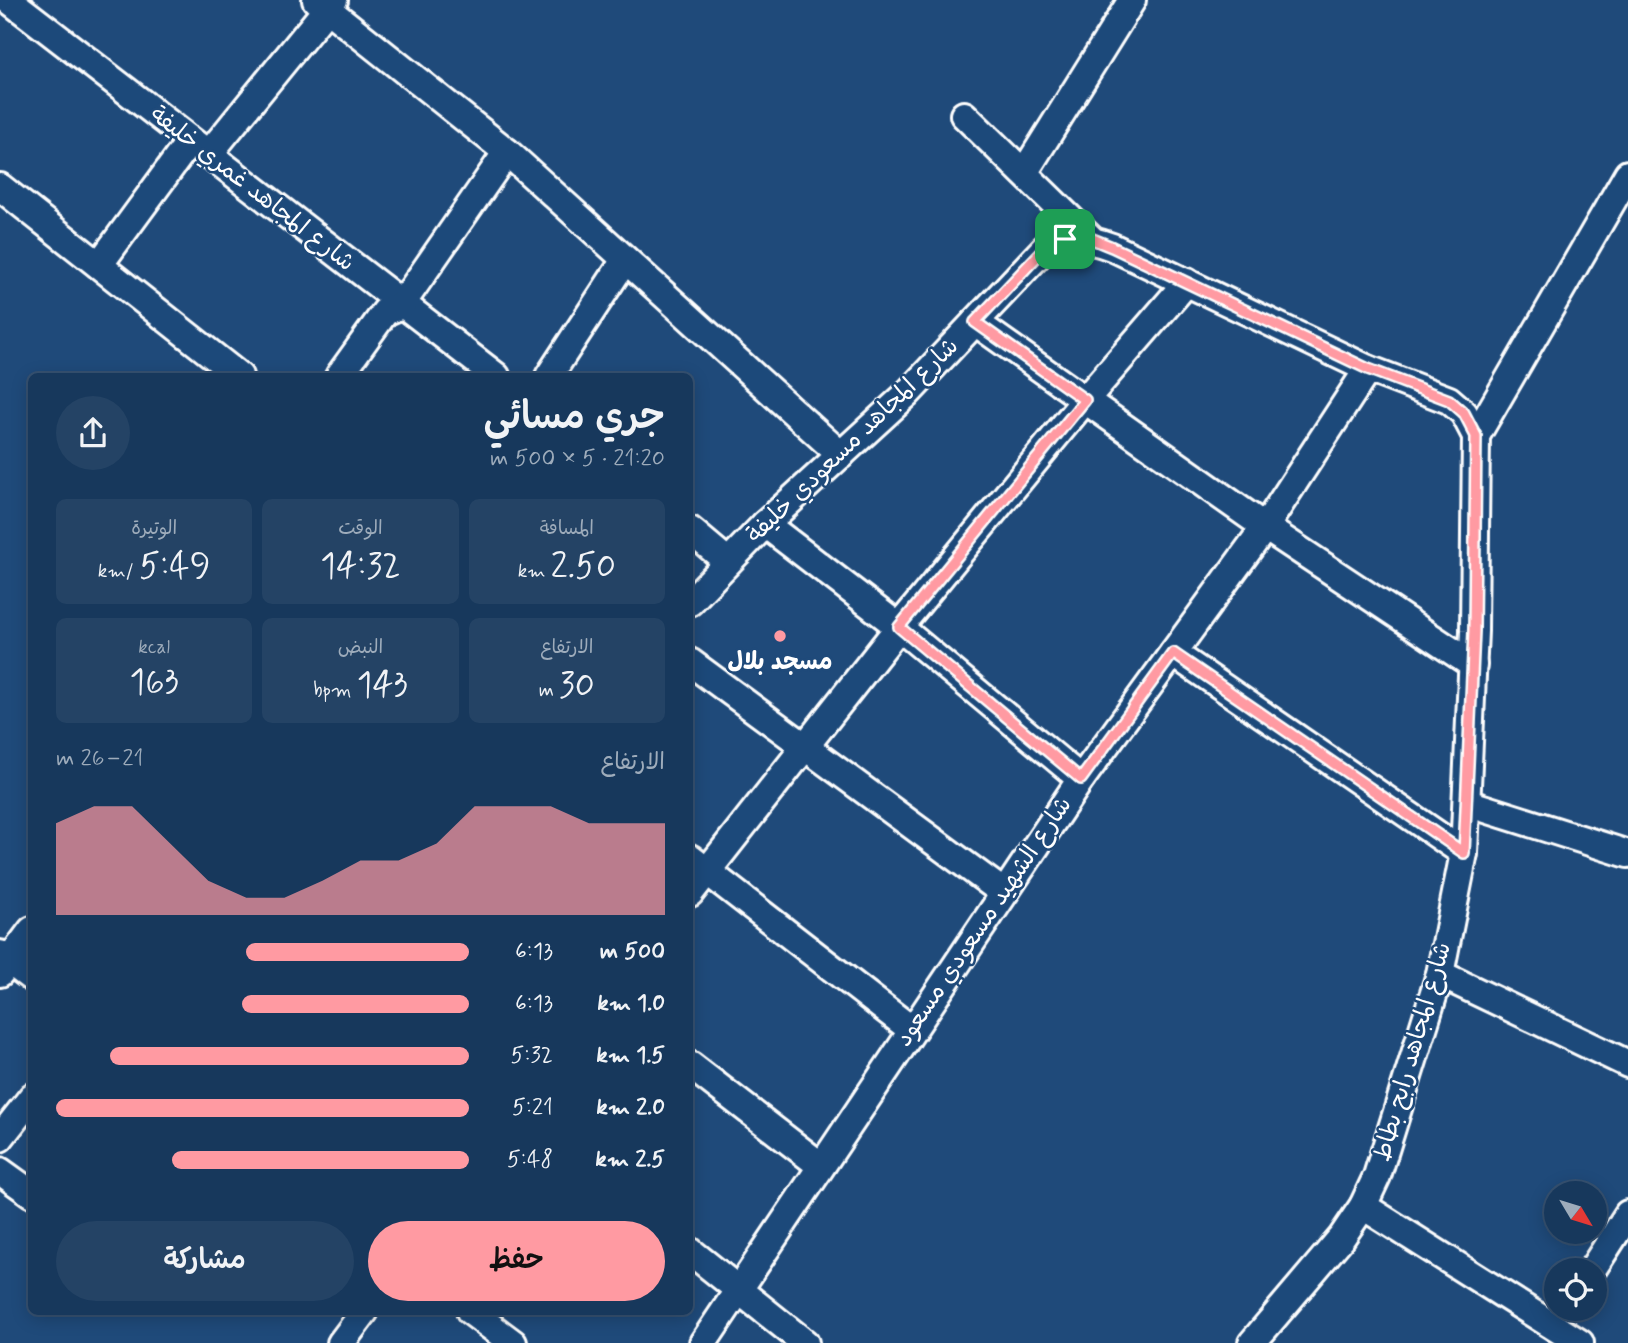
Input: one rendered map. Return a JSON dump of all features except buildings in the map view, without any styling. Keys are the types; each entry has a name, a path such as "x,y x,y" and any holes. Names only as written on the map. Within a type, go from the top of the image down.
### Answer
{"street":[{"name":"شارع المجاهد غمري خليفة","path":"9,0 492,373"},
{"path":"1024,173 1132,0"},
{"path":"99,265 326,3 507,152 841,454"},
{"path":"964,115 1090,238 1368,369 1449,400 1464,413 1476,436"},
{"path":"341,373 384,312 401,305 507,152"},
{"name":"شارع المجاهد رابح بطاط","path":"1252,1343 1342,1237 1363,1206 1377,1176 1440,974 1464,853 1473,665 1476,436 1628,174"},
{"path":"0,187 235,373"},
{"name":"شارع المجاهد مسعودي خليفة","path":"693,599 765,524 906,395 1045,248 1065,239 1090,238"},
{"path":"551,373 625,260"},
{"path":"693,882 698,864 805,746 1085,400 1187,282"},
{"path":"975,322 1265,527 1473,665"},
{"name":"شارع الشهيد مسعودي مسعود","path":"703,1343 1081,779 1265,527 1368,369"},
{"path":"765,524 899,627 1081,779"},
{"path":"693,533 728,562"},
{"path":"1173,653 1464,853"},
{"path":"693,664 1004,893"},
{"path":"1467,803 1628,854"},
{"path":"698,864 912,1030"},
{"path":"28,935 3,963 28,976"},
{"path":"1440,974 1628,1064"},
{"path":"693,1067 821,1166"},
{"path":"0,1138 28,1102"},
{"path":"0,1171 28,1191"},
{"path":"1363,1206 1544,1308"},
{"path":"1600,1258 1628,1214"},
{"path":"693,1253 805,1343"},
{"path":"341,1343 362,1315"},
{"path":"475,1315 513,1343"},
{"path":"1563,1321 1580,1343"}],"place":[{"name":"مسجد بلال","path":"780,636"}],"route":[{"path":"1090,238 1112,247 1368,369 1449,400 1464,413 1476,436 1474,631 1464,853 1173,653 1081,779 899,627 1085,400 975,322 1045,248 1065,239 1090,238"}]}
